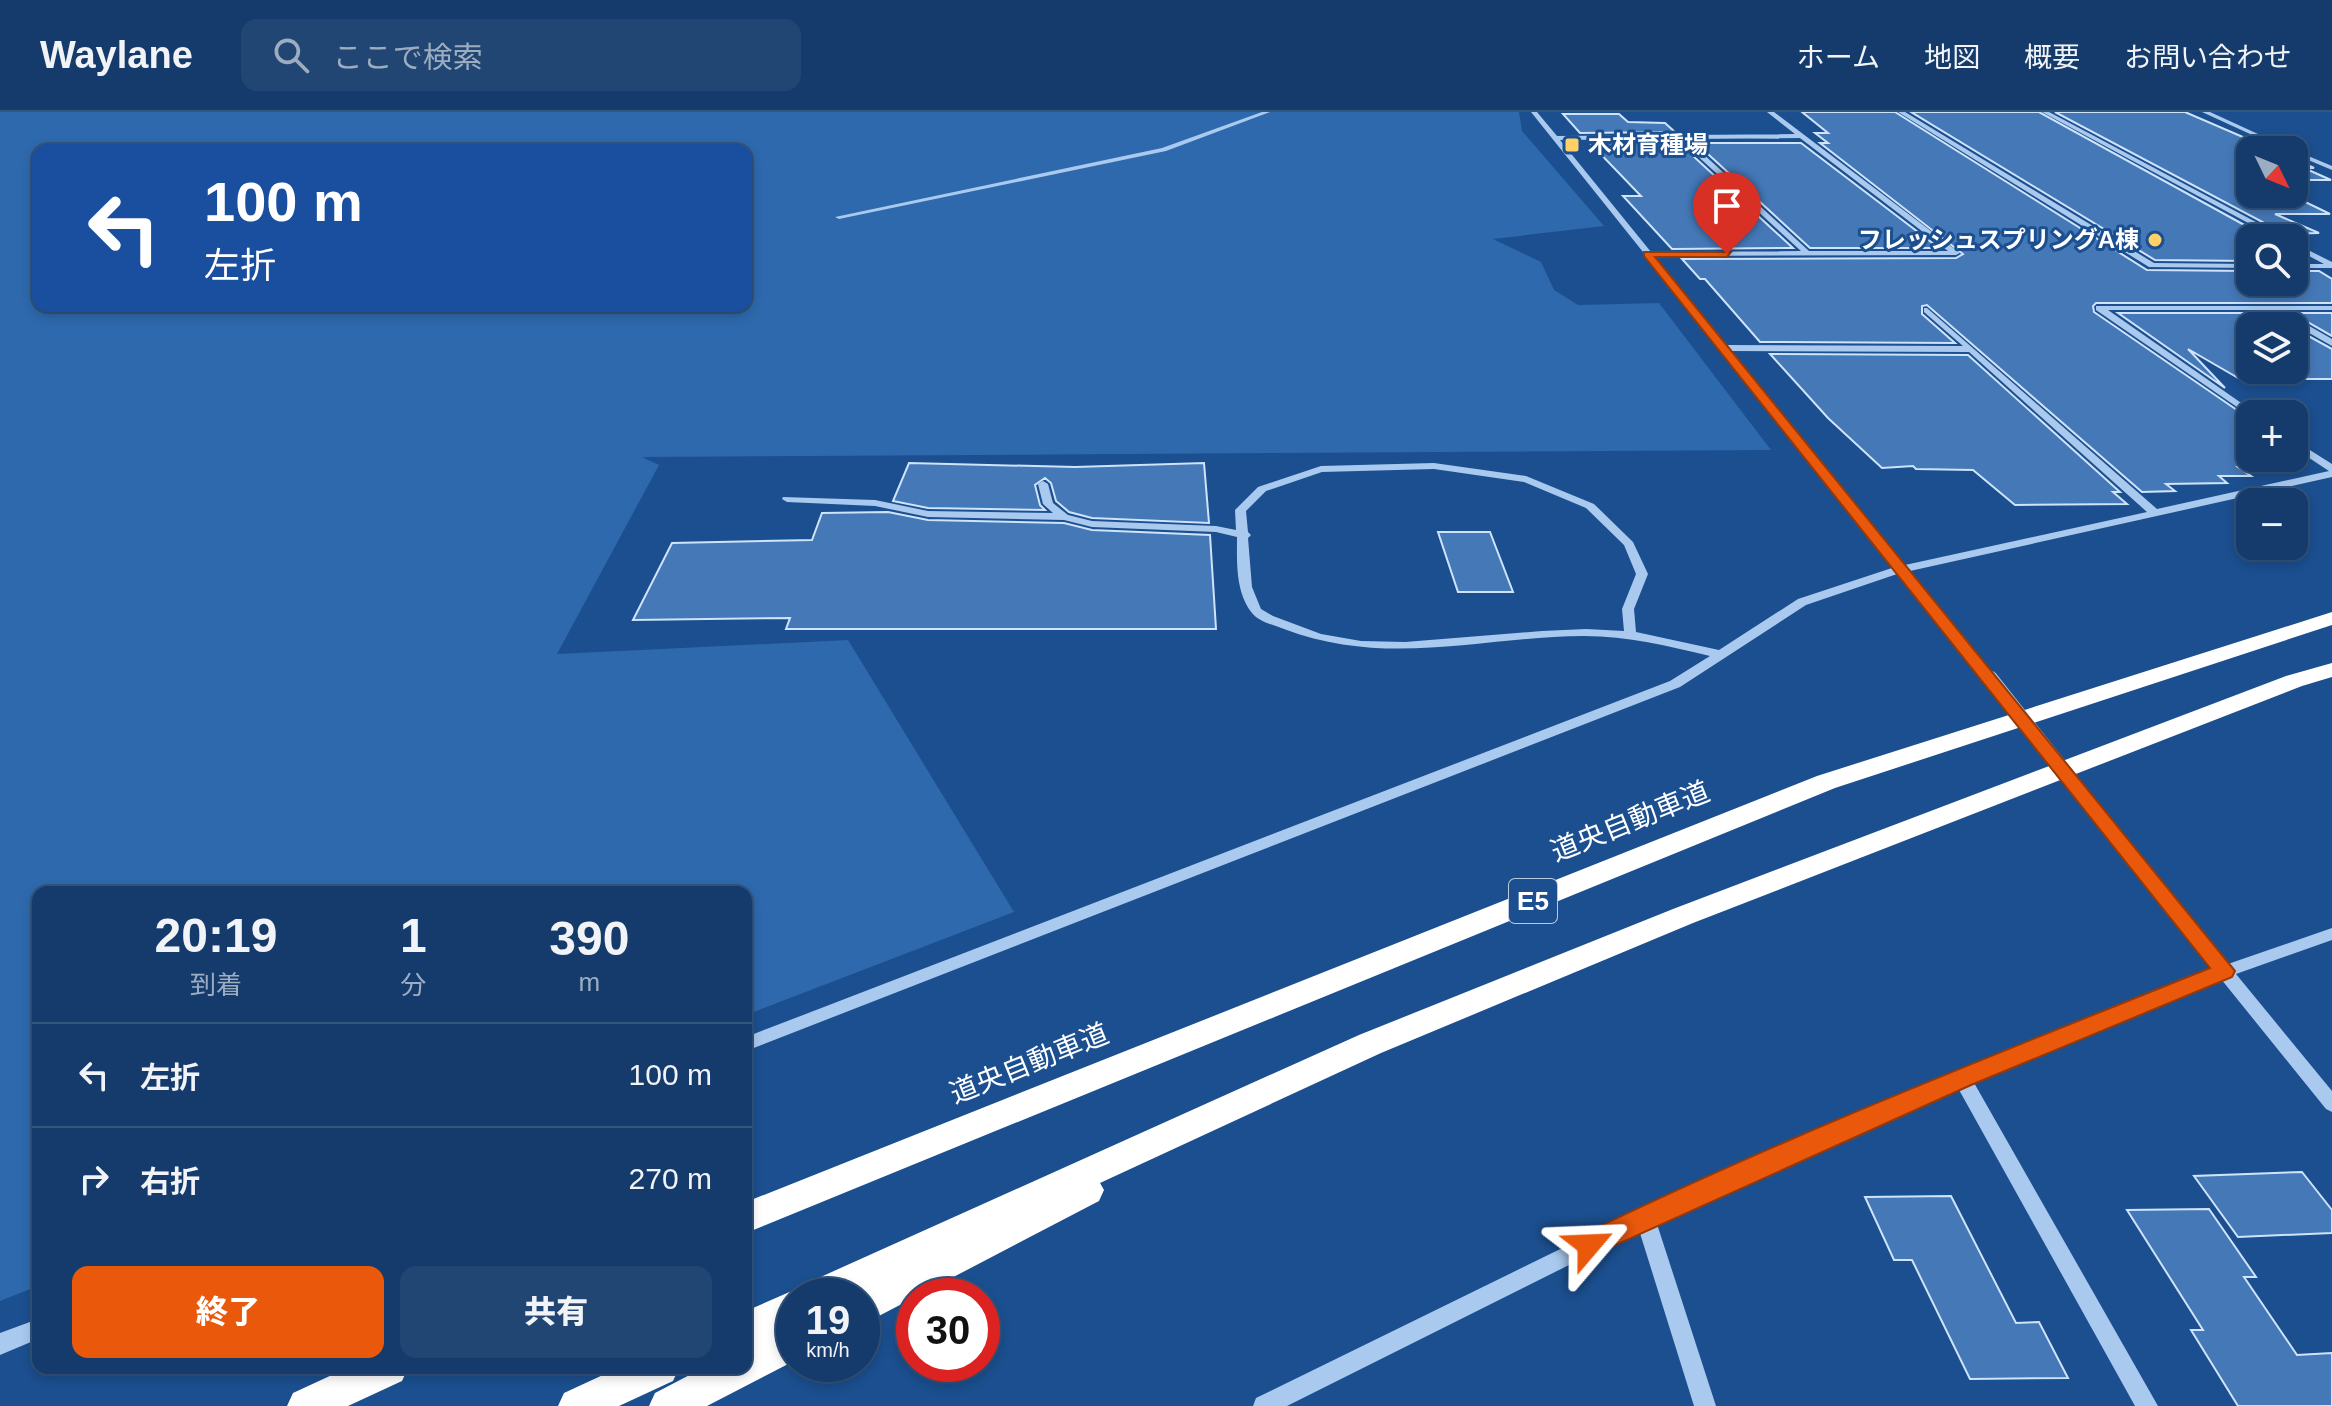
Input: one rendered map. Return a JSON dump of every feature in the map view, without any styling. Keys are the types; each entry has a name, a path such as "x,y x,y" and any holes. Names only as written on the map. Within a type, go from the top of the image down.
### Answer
{"highway":[{"name":"道央自動車道","path":"752,1216 1826,782 2332,618"},
{"name":"E5","path":"857,1278 1370,1044 1683,916 2294,681 2332,670"},
{"path":"880,1297 1370,1044"},
{"path":"752,1326 776,1315"},
{"path":"752,1363 776,1350"},
{"path":"306,1406 376,1374"},
{"path":"577,1406 647,1374"},
{"path":"668,1406 730,1374"}],"street":[{"path":"839,217 1164,150 1267,112"},
{"path":"1534,112 2332,1104"},
{"path":"1647,254 1956,253 1770,112"},
{"path":"1901,112 2152,265 2236,266"},
{"path":"2045,112 2256,224"},
{"path":"2205,112 2259,136"},
{"path":"1553,138 1802,136"},
{"path":"1681,137 1807,253"},
{"path":"2308,158 2332,168"},
{"path":"2308,252 2332,265"},
{"path":"2308,266 2332,265"},
{"path":"2236,403 2099,308 2332,308"},
{"path":"2272,308 2332,343"},
{"path":"1927,310 2154,512"},
{"path":"1723,348 1970,349"},
{"path":"2308,453 2332,471"},
{"path":"1630,634 1628,609 1642,574 1629,544 1590,506 1526,479 1434,466 1321,469 1262,489 1240,510 1245,535 1244,585 1258,613 1296,632 1360,646 1491,637 1630,634 1719,654"},
{"path":"752,1042 1675,684 1802,602 1902,569 2332,471"},
{"path":"1043,484 1048,504 1064,517"},
{"path":"787,499 875,503 928,514 1064,517 1092,524 1216,529 1245,535"},
{"path":"1275,1403 1645,1217 1962,1078 2225,971 2332,934"},
{"path":"1962,1078 2147,1406"},
{"path":"1645,1217 1705,1406"},
{"path":"0,1344 32,1331"}],"shaded area":[{"path":"0,112 1519,112 1522,131 1604,226 1493,239 1541,262 1554,290 1578,305 1659,303 1771,450 642,457 659,465 557,654 848,640 1014,912 752,1013 752,886 32,886 32,1288 0,1301"}],"building":[{"path":"1802,112 1895,112 2147,270 2236,271 2236,296 2308,296 2308,271 2319,271 2332,279 2332,303 2096,303 2093,306 2094,312 2236,409 2236,472 2251,476 2219,476 2227,483 2166,484 2175,491 2142,492 1927,305 1922,306 1922,314 1955,343 1760,342 1705,279 1700,279 1682,259 1956,258 1963,254 1820,143 1828,143 1815,133 1828,133"},
{"path":"1911,112 2039,112 2243,224 2236,224 2236,261 2155,260"},
{"path":"2055,112 2185,112 2241,136 2236,136 2236,208 2308,208 2308,203 2330,214 2275,214 2298,224 2266,224"},
{"path":"1563,114 1619,114 1628,122 1665,123 1675,132 1580,133"},
{"path":"1678,142 1793,248 1672,249 1623,196 1641,196 1590,143"},
{"path":"1696,143 1801,143 1939,248 1810,248"},
{"path":"2308,170 2331,180 2308,180"},
{"path":"2118,313 2236,313 2236,377 2188,349 2225,388"},
{"path":"2308,313 2332,313 2332,336 2308,322"},
{"path":"2308,336 2332,349 2332,379 2308,379"},
{"path":"1770,354 1968,355 2120,492 2113,492 2127,504 2015,505 1973,470 1916,469 1913,466 1882,468 1828,418"},
{"path":"909,463 1075,467 1204,463 1209,523 1092,518 1069,512 1056,501 1051,483 1045,478 1035,485 1040,505 1045,510 928,508 893,501"},
{"path":"888,512 928,520 1064,523 1092,530 1210,535 1216,629 786,629 790,618 633,620 672,543 812,540 822,513"},
{"path":"1438,532 1490,532 1513,592 1458,592"},
{"path":"2302,1172 2332,1210 2332,1233 2238,1237 2194,1176"},
{"path":"1951,1196 2016,1323 2039,1322 2068,1378 1970,1379 1912,1260 1894,1260 1865,1197"},
{"path":"2209,1209 2256,1277 2244,1277 2297,1355 2332,1353 2332,1406 2238,1406 2191,1330 2203,1330 2127,1210"}],"place":[{"name":"木材育種場","path":"1572,145"},
{"name":"フレッシュスプリングA棟","path":"2155,240"}],"route":[{"path":"1589,1245 1645,1217 1962,1078 2225,971 1647,254 1727,254"}]}
